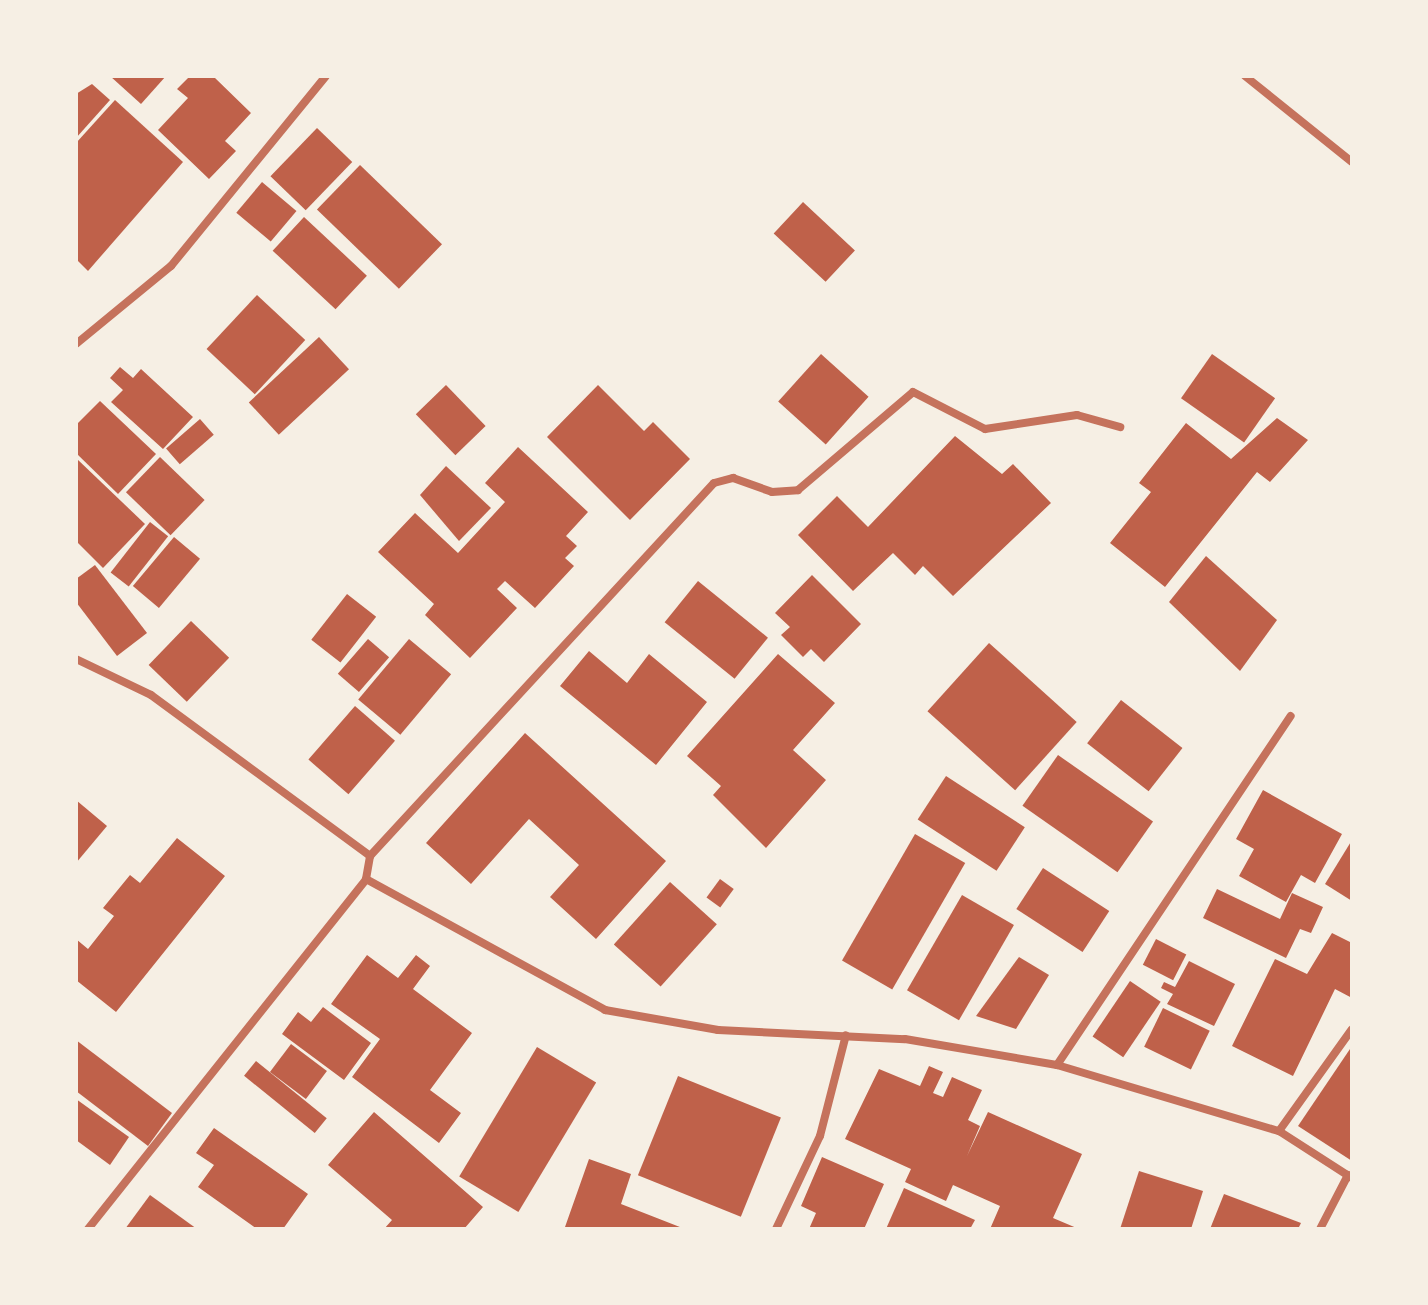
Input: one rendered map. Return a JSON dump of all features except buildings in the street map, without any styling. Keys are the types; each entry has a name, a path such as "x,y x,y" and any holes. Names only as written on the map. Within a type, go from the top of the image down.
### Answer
{"street":[{"path":"76,344 171,266 326,76"},
{"path":"1245,76 1352,162"},
{"path":"88,1229 366,879 370,856 714,483 733,478 772,492 798,490 913,392 985,429 1077,415 1120,427"},
{"path":"76,659 151,695 370,856"},
{"path":"1057,1065 1291,716"},
{"path":"366,879 605,1010 718,1030 846,1035 1057,1065 1279,1131 1350,1176 1320,1229"},
{"path":"1279,1131 1352,1029"},
{"path":"776,1229 820,1136 846,1035"}]}
